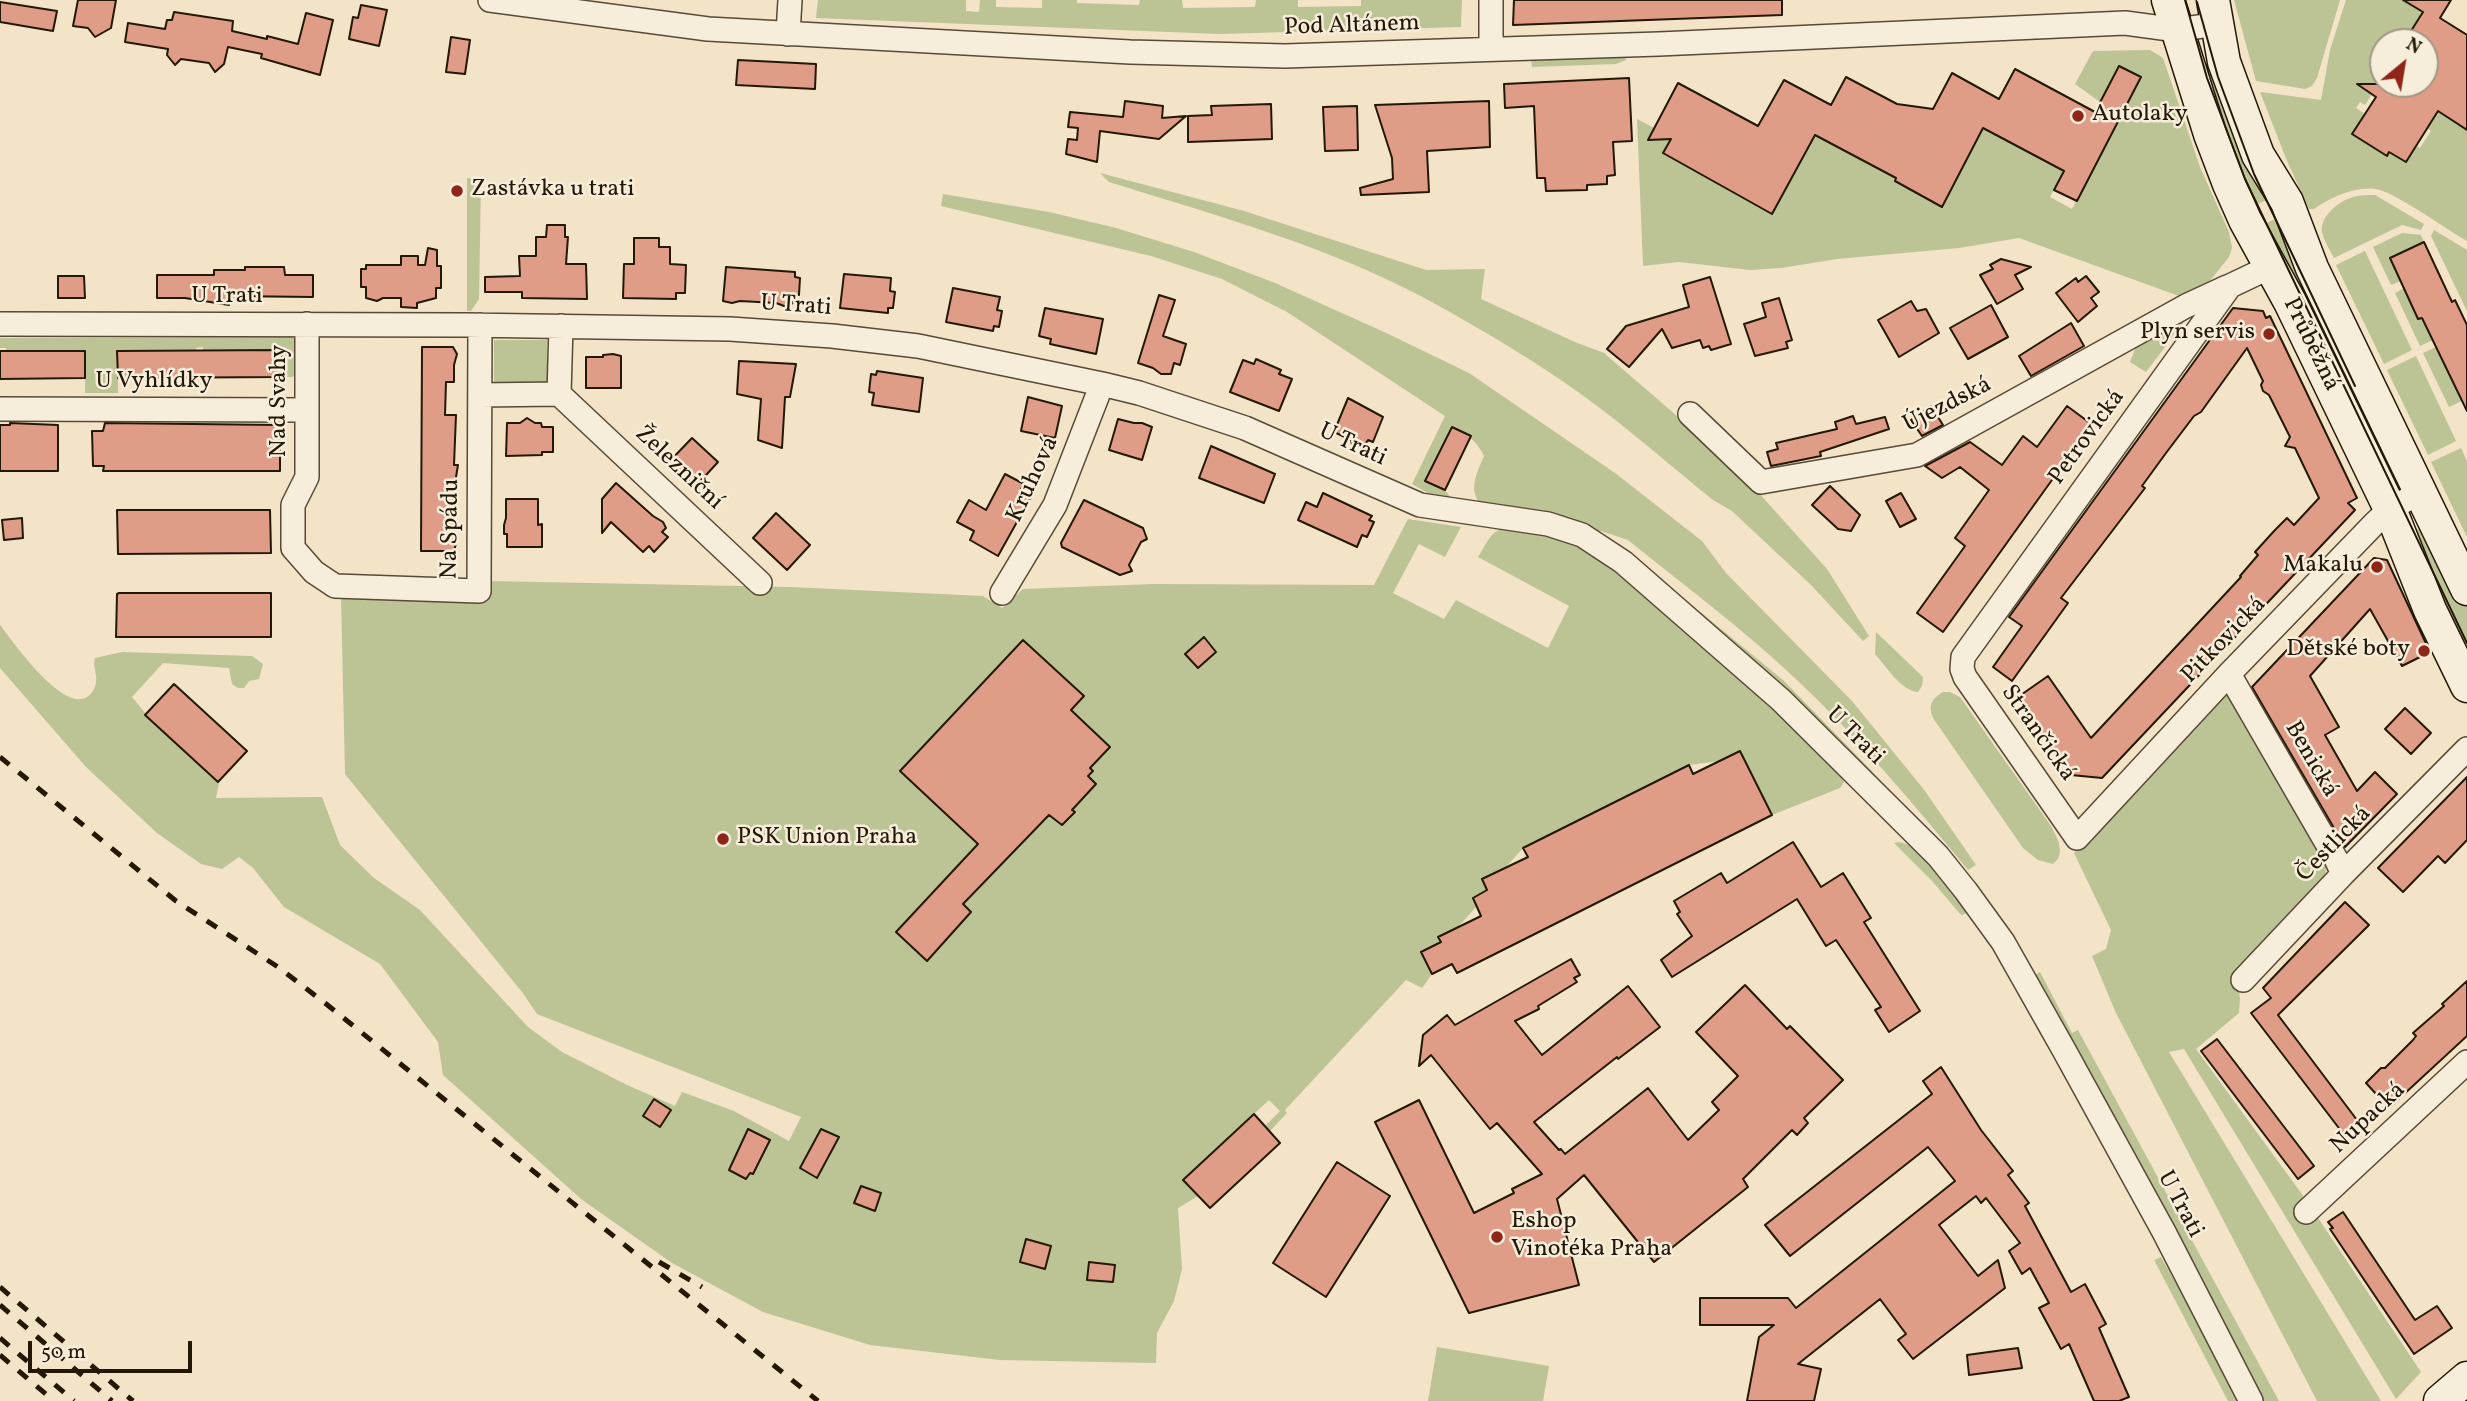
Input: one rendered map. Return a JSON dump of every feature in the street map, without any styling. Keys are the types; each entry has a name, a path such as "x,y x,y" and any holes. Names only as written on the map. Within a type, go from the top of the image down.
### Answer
{"main road":[{"name":"Průběžná","path":"2168,0 2219,159 2245,220 2290,302 2390,509 2430,610 2467,686"},
{"name":"Průběžná","path":"2215,12 2224,62 2258,155 2287,202 2312,268 2467,589"},
{"path":"2440,1401 2467,1378"}],"street":[{"name":"Pod Altánem","path":"490,0 708,29 1129,52 1284,56 1491,47 1659,44 2125,23 2177,30 2215,12"},
{"path":"788,34 790,0"},
{"path":"1491,0 1491,47"},
{"name":"Petrovická","path":"1963,657 2230,286 2270,267"},
{"name":"Újezdská","path":"1690,414 1761,482 1917,455 2186,306 2230,286"},
{"name":"U Trati","path":"0,324 730,328 918,346 1102,384 1203,413 1245,428 1420,505 1548,524 1582,536 1623,562 1782,700 1938,856 2003,942 2159,1221 2251,1401"},
{"name":"Nad Svahy","path":"307,324 307,477"},
{"name":"Na Spádu","path":"307,477 293,505 293,548 314,572 335,586 479,591 480,325"},
{"path":"480,395 559,394 561,326"},
{"name":"Kruhová","path":"1002,593 1055,505 1102,384"},
{"name":"Železniční","path":"559,394 760,583"},
{"name":"U Vyhlídky","path":"0,409 307,410"},
{"name":"Pitkovická","path":"2077,838 2229,674 2390,509 2421,492"},
{"name":"Strančická","path":"1963,657 1965,677 2077,838"},
{"name":"Benická","path":"2229,674 2343,874"},
{"name":"Čestlická","path":"2243,980 2467,749"},
{"name":"Nupacká","path":"2305,1212 2467,1062"}],"green space":[{"path":"818,0 966,0 966,11 979,12 980,0 996,0 996,7 1042,8 1042,0 1139,5 1140,0 1182,0 1183,8 1255,7 1256,0 1298,0 1298,7 1361,6 1361,0 1462,0 1461,27 1220,34 816,18"},
{"path":"2234,0 2340,0 2317,78 2312,86 2305,89 2256,81"},
{"path":"2346,0 2403,0 2417,9 2425,9 2413,28 2369,28 2369,98 2365,105 2360,102 2356,108 2365,114 2387,155 2389,152 2406,162 2417,146 2420,148 2431,131 2427,128 2438,111 2467,118 2467,241 2408,204 2376,189 2352,191 2309,209 2260,92 2321,100 2330,50"},
{"path":"2150,50 2163,58 2200,167 2229,232 2232,248 2229,257 2209,282 2183,295 2179,296 2019,238 1959,248 1837,259 1781,268 1750,270 1679,262 1643,266 1637,119 1670,141 1663,152 1772,214 1822,123 1834,145 1886,173 1907,158 1895,181 1942,207 1990,116 2002,138 2055,167 2074,152 2050,197 2072,209 2141,78 2119,67 2100,102 2075,84 2093,51"},
{"path":"1624,51 1626,60 1616,64 1532,67 1531,56"},
{"path":"2220,64 2271,198 2251,207 2198,72"},
{"path":"1100,173 1244,211 1426,270 1485,269 1481,299 1604,353 1684,422 1758,492 1827,569 1869,636 1863,641 1811,585 1732,511 1713,500 1585,397 1510,347 1394,282 1354,265 1274,234 1109,182"},
{"path":"467,178 481,180 479,299 471,311 467,311"},
{"path":"943,194 1049,212 1116,228 1194,252 1275,283 1469,373 1615,473 1702,541 1726,573 1852,701 1925,791 1976,865 1968,870 1864,748 1797,680 1628,540 1601,531 1588,530 1544,511 1479,503 1474,486 1484,456 1471,438 1452,427 1426,481 1445,490 1451,498 1431,495 1412,484 1445,416 1287,312 1222,279 1151,256 941,206"},
{"path":"2375,195 2424,224 2421,230 2402,225 2334,258 2322,232 2327,215 2348,199"},
{"path":"2280,217 2396,460 2377,469 2260,226"},
{"path":"2434,230 2467,250 2467,311 2431,236"},
{"path":"2402,233 2421,235 2424,242 2390,258 2401,281 2391,285 2373,247"},
{"path":"2365,251 2412,350 2384,364 2336,265"},
{"path":"2404,288 2418,319 2422,318 2433,340 2420,346 2395,293"},
{"path":"2187,318 2146,372 2130,362 2140,336"},
{"path":"293,337 297,342 297,373 292,377 282,377 282,350 203,350 203,347 196,348 196,351 118,351 118,393 85,393 85,351 6,351 6,348 0,348 0,338"},
{"path":"494,340 547,340 547,385 494,384"},
{"path":"2436,347 2462,401 2449,407 2423,353"},
{"path":"2416,356 2456,441 2428,455 2387,370"},
{"path":"2461,448 2467,461 2467,537 2431,462"},
{"path":"1408,519 1461,527 1445,557 1419,544 1393,593 1444,619 1456,600 1548,648 1569,606 1478,557 1494,533 1507,528 1536,532 1583,549 1606,560 1826,754 1840,771 1844,782 1840,788 1772,815 1740,751 1720,761 1689,765 1523,848 1504,869 1482,879 1487,890 1473,897 1477,906 1457,928 1438,937 1441,942 1421,952 1432,974 1422,988 1406,980 1285,1110 1287,1113 1270,1131 1265,1126 1280,1111 1269,1100 1184,1179 1198,1196 1178,1208 1182,1269 1174,1301 1157,1333 1156,1363 1000,1360 870,1345 763,1312 672,1263 581,1199 443,1075 438,1042 380,964 284,907 253,868 239,857 222,869 201,864 157,833 86,767 0,668 0,625 44,678 72,698 84,698 94,689 95,658 122,652 252,656 263,664 259,679 249,681 244,688 232,684 229,668 163,663 132,697 146,714 219,782 216,798 322,797 340,845 374,878 420,910 528,1027 562,1052 675,1106 682,1092 734,1111 789,1141 801,1117 537,1014 345,774 341,597 488,601 489,581 790,587 983,596 1002,608 1023,589 1153,584 1374,585"},
{"path":"2428,524 2467,606 2467,669 2408,535"},
{"path":"1605,537 1614,541 1783,680 1922,827"},
{"path":"1876,632 1923,677 1918,692 1899,682 1875,654"},
{"path":"1943,692 1960,697 2051,826 2060,851 2053,864 2038,860 2023,848 1933,718 1932,703"},
{"path":"2225,694 2234,699 2327,854 2325,880 2235,972 2240,998 2239,1013 2196,1049 2304,1197 2421,1372 2396,1399 2184,1049 2169,1052 2381,1401 2317,1401 2116,1013 2092,956 2106,949 2111,930 2074,853"},
{"path":"1894,843 1917,847 1969,913 1961,915"},
{"path":"2040,972 2072,1033 2078,1030 2279,1401 2259,1401 2033,976"},
{"path":"2161,1257 2188,1304 2202,1322 2243,1401 2228,1401 2154,1260"},
{"path":"1437,1347 1549,1366 1543,1401 1428,1401"}],"building":[{"path":"78,0 116,0 111,28 95,37 88,28 73,26"},
{"path":"1514,0 1782,0 1782,15 1513,25"},
{"path":"2403,0 2451,0 2440,18 2467,35 2467,130 2438,111 2406,162 2389,152 2387,156 2352,134 2375,98 2439,98 2439,28 2413,28 2423,12"},
{"path":"0,2 57,11 53,31 0,22"},
{"path":"361,5 387,10 379,46 349,39 353,17 358,18"},
{"path":"174,12 233,21 232,31 298,44 306,13 333,20 320,75 261,58 262,54 228,47 224,64 215,72 209,63 181,59 175,65 167,55 168,49 125,42 128,23 165,29 167,20 172,20"},
{"path":"451,37 470,40 465,74 446,72"},
{"path":"738,60 816,64 815,89 736,85"},
{"path":"2119,66 2141,77 2077,201 2054,190 2064,171 1983,128 1942,207 1895,181 1896,178 1815,135 1772,214 1663,153 1671,139 1648,140 1678,83 1758,126 1784,80 1831,105 1846,77 1897,104 1933,109 1952,73 1999,99 2015,69 2095,112"},
{"path":"1629,78 1632,141 1613,142 1615,175 1607,176 1607,184 1587,185 1587,190 1546,191 1545,178 1537,178 1534,106 1505,108 1504,84"},
{"path":"2357,84 2369,84 2369,92"},
{"path":"1125,101 1163,106 1162,118 1186,116 1159,139 1100,131 1097,162 1066,154 1068,139 1077,140 1078,128 1068,127 1070,112 1123,117"},
{"path":"1489,101 1490,147 1427,151 1429,192 1361,195 1360,188 1393,179 1392,158 1375,105"},
{"path":"1271,104 1272,139 1188,142 1188,116 1212,115 1211,106"},
{"path":"1357,106 1358,150 1325,151 1323,107"},
{"path":"547,225 565,225 565,237 568,237 566,264 586,264 587,299 522,298 522,292 485,292 485,277 520,276 519,256 536,256 536,237 546,237"},
{"path":"634,238 659,238 659,247 670,247 670,264 686,265 685,293 676,293 676,299 623,298 624,264 634,264"},
{"path":"2424,242 2452,302 2455,300 2467,325 2467,411 2422,318 2418,319 2390,258"},
{"path":"428,248 437,250 437,266 441,266 441,288 436,288 436,298 417,303 417,308 401,307 401,298 383,298 377,301 366,298 366,287 361,287 361,269 366,269 366,265 401,265 401,256 418,256 418,265 425,265"},
{"path":"2001,259 2031,267 2015,275 2023,289 1997,304 1980,275 1993,269 1990,265"},
{"path":"245,267 284,267 285,275 313,275 313,297 229,296 229,305 185,298 157,298 157,275 214,275 214,270 245,270"},
{"path":"726,267 795,272 795,277 800,278 799,295 794,294 793,303 787,307 776,303 723,301"},
{"path":"844,274 891,278 890,291 895,292 893,308 888,308 888,313 840,308"},
{"path":"58,276 84,276 85,298 58,298"},
{"path":"2086,276 2099,292 2091,298 2097,306 2078,322 2056,293 2076,278 2078,282"},
{"path":"1710,277 1731,344 1711,350 1709,346 1703,348 1700,340 1672,348 1662,329 1629,367 1607,349 1626,326 1689,307 1683,285"},
{"path":"953,288 1000,297 997,310 1002,311 999,327 994,326 993,331 946,322"},
{"path":"1159,295 1175,300 1163,336 1186,344 1180,365 1174,363 1171,374 1161,374 1138,363"},
{"path":"1779,298 1792,340 1786,342 1788,348 1755,356 1744,324 1766,317 1762,303"},
{"path":"1911,301 1917,311 1926,309 1939,333 1899,357 1878,320"},
{"path":"1991,305 2008,337 1968,359 1950,328"},
{"path":"1045,308 1103,319 1096,354 1050,344 1051,339 1039,336"},
{"path":"2233,308 2263,311 2266,318 2270,316 2357,498 2348,503 2355,510 2102,778 2071,775 2018,697 2048,676 2091,738 2241,577 2258,555 2255,552 2275,530 2287,518 2294,525 2319,498 2295,448 2285,446 2290,437 2269,395 2263,391 2263,381 2247,348 2201,412 2194,416 2166,453 2142,486 2145,488 2061,598 2068,603 2012,681 1993,667 2022,626 2009,617"},
{"path":"2071,323 2084,346 2031,376 2019,356"},
{"path":"422,347 453,347 457,354 454,382 446,382 445,415 456,415 454,465 458,465 453,483 454,533 457,540 454,551 421,551"},
{"path":"282,350 282,377 118,378 117,351"},
{"path":"0,351 85,351 85,378 0,379"},
{"path":"613,354 621,356 621,388 586,388 586,357"},
{"path":"1256,359 1281,370 1279,374 1292,379 1279,411 1230,392 1243,360 1254,364"},
{"path":"739,361 796,364 790,397 785,397 782,448 758,440 761,399 737,394"},
{"path":"877,371 923,378 919,412 872,405 874,393 869,392 871,374 876,375"},
{"path":"1028,397 1062,406 1055,438 1021,431"},
{"path":"1348,398 1383,417 1373,442 1368,440 1353,448 1351,440 1334,432"},
{"path":"1931,406 1943,425 1922,436 1911,420"},
{"path":"2067,406 2090,423 1943,632 1917,613 1965,546 1955,538 1989,490 1960,467 1942,478 1925,466 1970,442 2002,465 2023,436 2037,447"},
{"path":"1853,416 1856,424 1885,417 1889,429 1820,452 1821,456 1771,466 1767,452 1778,449 1776,443 1837,429 1835,422"},
{"path":"527,418 541,423 542,427 553,427 553,452 506,456 507,423 520,423"},
{"path":"1118,419 1152,427 1142,460 1109,450"},
{"path":"105,423 280,425 280,471 103,471 104,466 93,466 92,431 103,431"},
{"path":"0,425 58,425 58,471 0,471"},
{"path":"1452,427 1471,436 1445,490 1425,481"},
{"path":"692,438 718,462 696,486 668,463"},
{"path":"1211,446 1275,474 1264,503 1199,478"},
{"path":"1005,474 1024,484 1021,489 1032,495 998,556 970,540 974,531 957,522 969,500 986,510"},
{"path":"616,483 663,522 666,528 662,532 668,537 654,552 649,546 643,552 611,522 602,533 602,499"},
{"path":"1830,486 1860,515 1851,531 1838,529 1812,505"},
{"path":"1323,493 1372,516 1369,520 1374,522 1367,537 1362,535 1357,547 1298,520 1306,502 1317,507"},
{"path":"1901,493 1916,519 1900,527 1886,501"},
{"path":"506,499 538,499 538,525 542,524 542,547 507,547 507,534 504,534"},
{"path":"1084,500 1143,528 1147,539 1141,542 1129,565 1132,571 1120,575 1062,547 1061,543"},
{"path":"117,510 270,510 271,553 118,554"},
{"path":"776,513 810,545 787,570 753,538"},
{"path":"22,518 23,538 4,540 2,520"},
{"path":"2374,558 2387,560 2430,652 2402,666 2370,609 2310,676 2339,727 2325,735 2357,791 2375,772 2397,794 2345,847 2252,687"},
{"path":"119,593 271,593 271,637 116,637"},
{"path":"1204,637 1216,652 1198,668 1185,654"},
{"path":"1023,640 1084,696 1071,710 1110,747 1090,768 1093,771 1088,776 1096,784 1072,810 1075,812 1062,825 1049,815 963,904 971,912 927,961 896,932 978,844 900,771"},
{"path":"174,684 247,751 218,782 145,715"},
{"path":"2405,708 2431,733 2411,754 2385,729"},
{"path":"1740,751 1772,815 1457,973 1452,964 1432,974 1421,952 1441,942 1438,937 1481,916 1473,898 1487,890 1482,879 1528,857 1523,848 1689,765 1693,774"},
{"path":"2467,777 2467,840 2445,863 2438,856 2403,892 2378,868"},
{"path":"1793,842 1821,887 1843,873 1871,918 1864,922 1920,1011 1889,1032 1875,1010 1881,1007 1836,940 1826,946 1797,899 1672,977 1661,960 1692,936 1677,914 1680,912 1674,901 1721,873 1727,883"},
{"path":"2345,902 2369,925 2278,1015 2363,1128 2348,1140 2251,1013 2271,998 2263,988"},
{"path":"1571,959 1580,975 1574,978 1577,982 1538,1006 1539,1009 1515,1021 1542,1055 1628,986 1660,1027 1534,1122 1565,1154 1648,1088 1688,1140 1719,1110 1712,1102 1738,1076 1696,1032 1745,985 1787,1029 1790,1026 1843,1080 1804,1118 1808,1123 1797,1135 1792,1130 1743,1179 1748,1187 1654,1262 1584,1175 1557,1199 1579,1285 1469,1313 1375,1122 1419,1100 1474,1213 1514,1193 1512,1189 1542,1174 1497,1123 1490,1129 1431,1055 1419,1066 1423,1035 1447,1015 1455,1025"},
{"path":"2467,981 2467,1036 2389,1108 2366,1083 2413,1040 2416,1036 2413,1033"},
{"path":"2217,1039 2314,1166 2298,1179 2201,1051"},
{"path":"1941,1067 1981,1130 2013,1171 2008,1175 2029,1203 2025,1206 2071,1292 2085,1284 2106,1324 2099,1328 2129,1397 2119,1401 2094,1401 2069,1344 2061,1349 2039,1308 2049,1303 2030,1268 2022,1274 2009,1251 2020,1243 1986,1198 1981,1203 1976,1196 1939,1225 1978,1276 1998,1260 2005,1288 1913,1359 1898,1340 1906,1334 1880,1299 1798,1364 1821,1369 1814,1401 1747,1401 1759,1337 1774,1325 1700,1325 1700,1298 1788,1298 1796,1308 1955,1181 1928,1147 1790,1256 1765,1225 1932,1094 1923,1081"},
{"path":"654,1099 671,1110 660,1127 643,1116"},
{"path":"1254,1114 1280,1143 1210,1208 1183,1180"},
{"path":"748,1129 770,1140 753,1174 750,1173 746,1179 729,1170"},
{"path":"821,1129 839,1137 817,1178 800,1168"},
{"path":"1337,1162 1390,1196 1326,1297 1273,1263"},
{"path":"861,1186 881,1193 875,1211 854,1203"},
{"path":"2343,1212 2415,1320 2437,1306 2452,1328 2414,1354 2330,1229 2333,1228 2328,1222"},
{"path":"1026,1239 1051,1246 1045,1269 1020,1262"},
{"path":"1089,1262 1115,1265 1113,1282 1087,1280"},
{"path":"2018,1348 2022,1368 1969,1375 1967,1355"}],"tram line":[{"path":"2185,0 2207,78 2245,179 2467,643"},
{"path":"2197,2 2218,77 2254,174 2355,386"}],"railway":[{"path":"0,757 176,901 278,967 325,1003 818,1401"},
{"path":"659,1262 702,1287"},
{"path":"0,1287 133,1401"},
{"path":"0,1305 112,1401"},
{"path":"0,1338 74,1401"},
{"path":"0,1355 54,1401"}],"place":[{"name":"Autolaky","path":"2078,116"},
{"name":"Zastávka u trati","path":"457,191"},
{"name":"Plyn servis","path":"2269,334"},
{"name":"Makalu","path":"2377,567"},
{"name":"Dětské boty","path":"2424,651"},
{"name":"PSK Union Praha","path":"723,839"},
{"name":"Eshop Vinotéka Praha","path":"1497,1237"}]}
